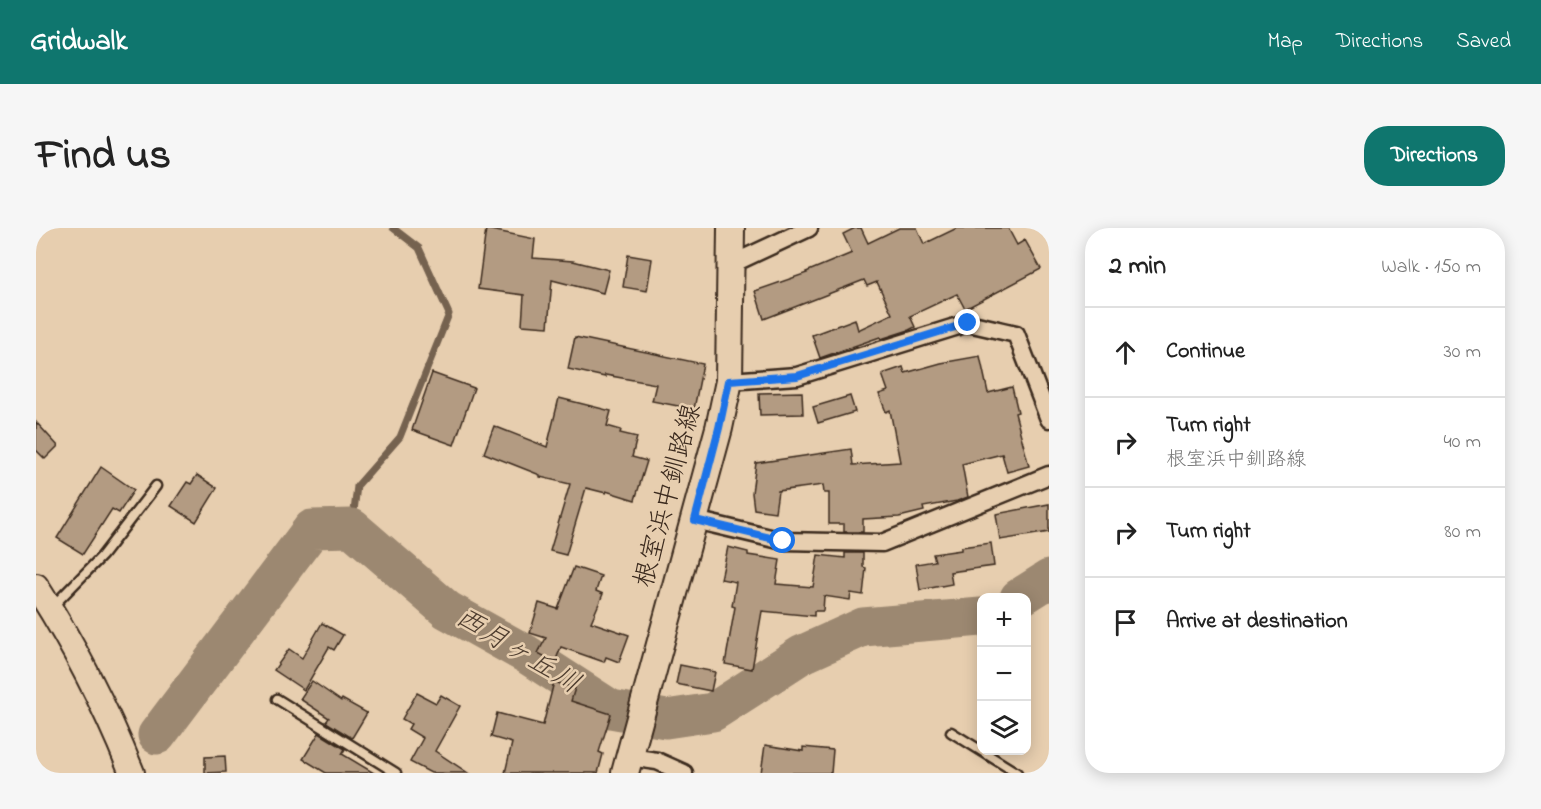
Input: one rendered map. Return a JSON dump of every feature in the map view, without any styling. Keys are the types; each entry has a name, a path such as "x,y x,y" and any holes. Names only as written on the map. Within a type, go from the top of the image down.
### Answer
{"main road":[{"name":"根室浜中釧路線","path":"626,765 695,520 729,381 731,228"}],"street":[{"path":"732,264 809,228"},
{"path":"729,381 797,376 968,323 1016,334 1049,419"},
{"path":"695,520 783,541 882,543 1049,475"},
{"path":"36,586 85,670 132,773"},
{"path":"626,765 657,761 684,773"}],"lane":[{"path":"50,608 102,556 156,486"},
{"path":"277,699 396,773"},
{"path":"951,732 1017,773"}],"building":[{"path":"855,228 861,228 868,243 899,228 917,228 924,244 957,228 1008,228 1017,245 1025,240 1041,269 965,309 957,294 910,316 915,327 909,330 881,339 880,337 820,358 812,335 855,319 858,330 892,314 877,282 867,286 864,280 764,319 755,291 807,273 852,253 843,234"},
{"path":"486,229 535,239 533,258 573,261 609,270 603,293 552,280 548,327 522,325 524,295 478,289"},
{"path":"628,255 652,259 647,291 623,287"},
{"path":"575,337 703,364 694,409 652,401 656,384 568,369"},
{"path":"980,356 988,393 1012,387 1018,412 1015,413 1029,466 1007,472 1002,454 962,464 968,497 923,507 924,511 899,517 863,519 863,532 844,532 844,524 829,524 829,493 824,493 823,485 778,491 775,512 754,509 752,493 756,463 851,449 853,465 900,462 890,410 886,412 879,394 888,391 882,374 903,367 905,373"},
{"path":"432,373 474,388 454,445 412,430"},
{"path":"802,392 803,414 760,415 759,393"},
{"path":"850,396 855,412 818,423 813,407"},
{"path":"559,398 611,411 607,426 621,430 620,433 637,437 632,457 647,461 635,500 606,491 606,493 586,488 566,555 550,551 570,484 540,477 540,475 484,453 494,426 547,447"},
{"path":"36,422 58,446 45,459 36,450"},
{"path":"101,467 134,490 119,513 112,509 83,554 57,538"},
{"path":"197,475 217,488 196,522 171,506 187,482 191,484"},
{"path":"1049,504 1049,532 1000,540 996,514"},
{"path":"991,543 994,566 950,572 952,584 920,590 916,564 935,561 933,554"},
{"path":"728,547 748,552 748,555 780,560 776,584 813,587 818,555 845,558 845,553 863,553 863,567 866,568 863,595 851,593 850,600 824,596 823,611 814,611 814,616 762,611 752,669 725,664 735,607 732,606 736,582 721,579"},
{"path":"574,567 601,576 596,591 603,594 591,622 629,635 619,662 606,657 604,662 561,647 555,662 538,653 546,638 530,633 539,603 558,609"},
{"path":"322,623 343,635 334,650 329,647 304,690 274,670 289,649 302,658"},
{"path":"680,665 715,672 711,691 676,684"},
{"path":"312,681 341,701 342,699 367,713 352,738 326,722 329,718 300,699"},
{"path":"554,682 575,688 571,701 611,714 599,752 603,754 598,773 505,773 512,743 491,737 497,713 543,725"},
{"path":"417,693 436,703 441,695 460,706 435,751 468,773 431,773 410,762 423,738 408,729 411,724 402,719"},
{"path":"319,733 345,749 342,754 374,773 326,773 303,759"},
{"path":"765,745 803,751 803,747 833,750 831,773 761,773"},
{"path":"225,756 226,772 205,773 205,757"}],"waterway":[{"path":"352,528 357,486 400,437 449,314 419,248 393,228"},
{"name":"西月ヶ丘川","path":"157,735 312,529 352,528 447,610 526,654 611,709 666,719 713,712 801,655 863,627 977,617"},
{"name":"西月ヶ丘川","path":"1027,593 1049,579"}],"route":[{"path":"783,541 695,520 729,381 797,376 968,323"}]}
